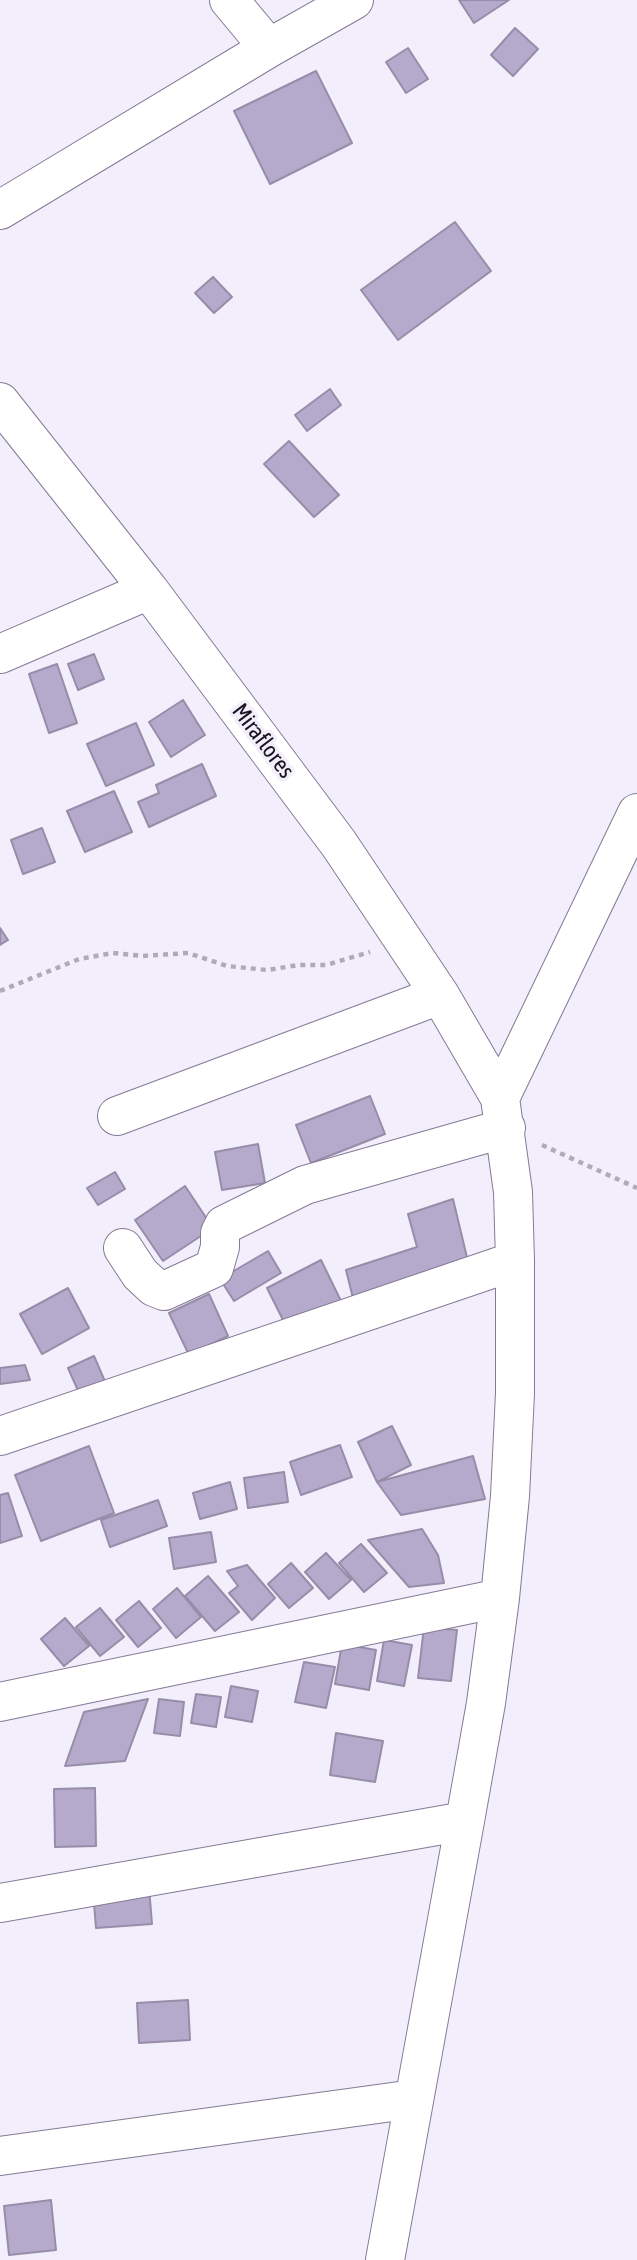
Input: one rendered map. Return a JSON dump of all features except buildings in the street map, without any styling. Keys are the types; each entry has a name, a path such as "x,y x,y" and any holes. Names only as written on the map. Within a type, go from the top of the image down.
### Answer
{"street":[{"path":"229,0 269,48"},
{"path":"0,210 354,0"},
{"name":"Miraflores","path":"0,402 149,590 339,844 440,995 503,1113"},
{"path":"0,654 149,590"},
{"path":"384,2260 486,1703 500,1598 510,1496 515,1393 513,1192 503,1113 637,813"},
{"path":"117,1116 440,995"},
{"path":"122,1248 140,1274 154,1287 164,1290 214,1268 224,1225 305,1185 503,1113"},
{"path":"0,1436 515,1261"},
{"path":"0,1702 500,1598"},
{"path":"0,1903 465,1821"},
{"path":"0,2157 414,2099"}],"path":[{"path":"0,991 79,959 113,954 142,956 188,953 227,966 267,970 299,965 326,965 354,958 404,939"},
{"path":"503,1113 637,1188"}]}
